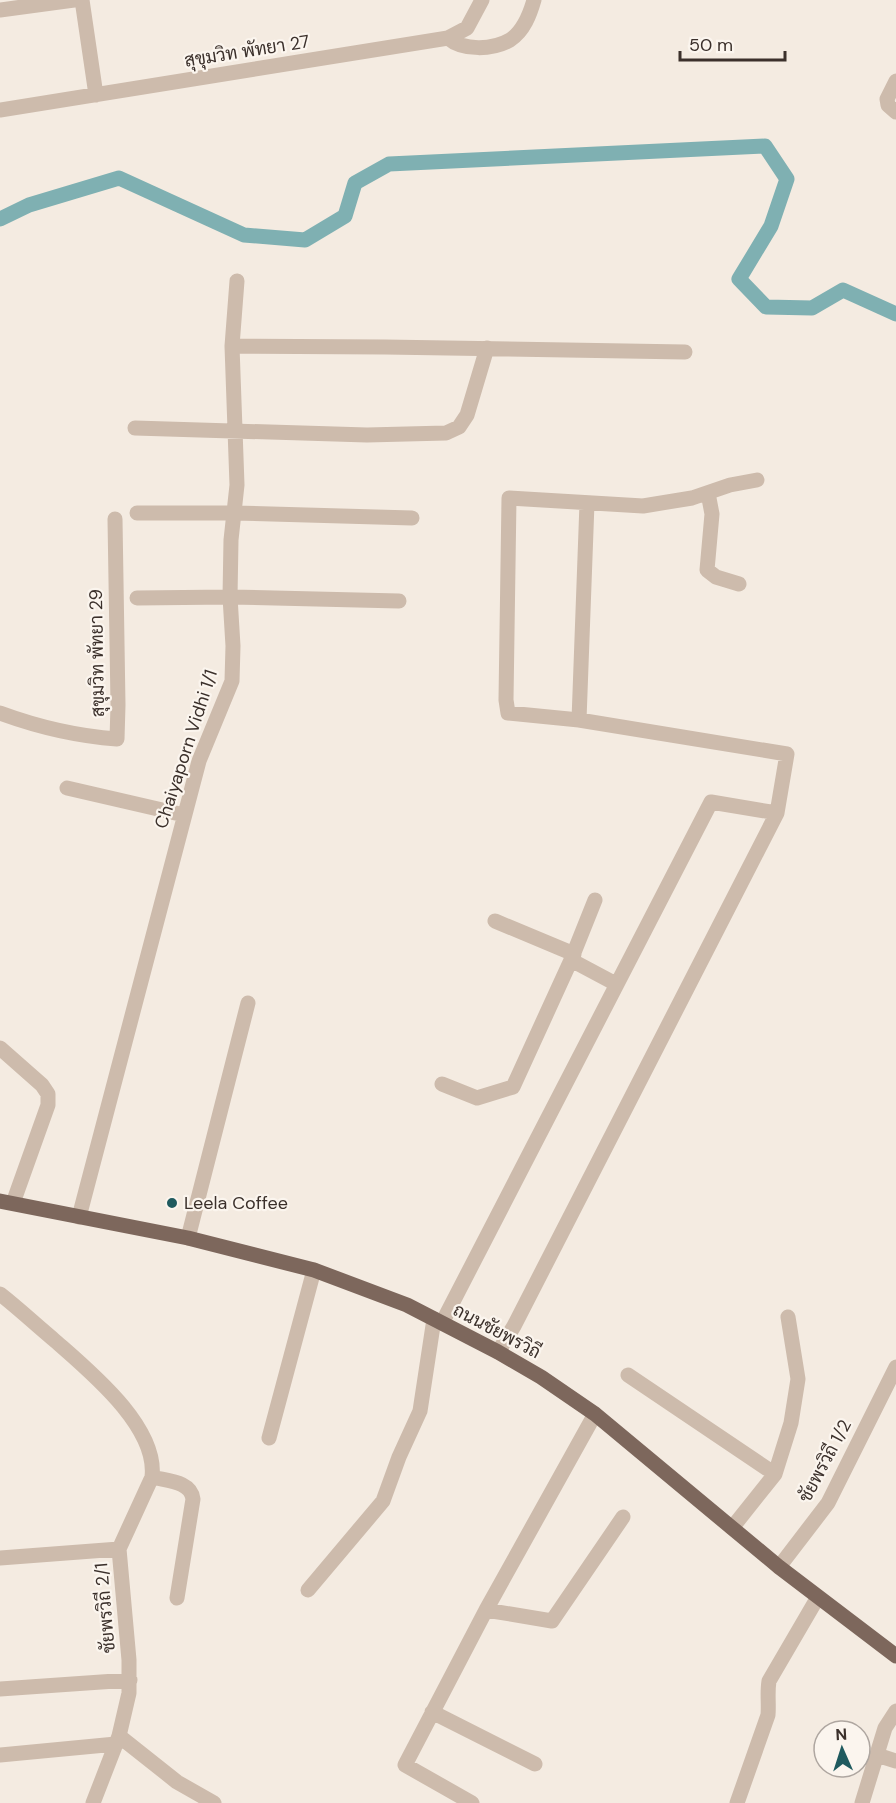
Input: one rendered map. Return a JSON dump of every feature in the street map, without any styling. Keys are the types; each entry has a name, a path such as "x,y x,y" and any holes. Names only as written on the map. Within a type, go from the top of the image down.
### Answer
{"main road":[{"name":"ถนนชัยพรวิถี","path":"6,1202 188,1238 314,1270 398,1301 438,1321 541,1377 595,1414 779,1568 896,1656"}],"street":[{"path":"0,10 74,0"},
{"path":"82,0 96,95"},
{"name":"สุขุมวิท พัทยา 27","path":"0,110 448,38 467,28 482,0"},
{"path":"448,38 457,46 486,48 511,39 529,19 534,0"},
{"path":"896,81 887,99 888,105 896,112"},
{"name":"Chaiyaporn Vidhi 1/1","path":"79,1217 199,761 231,681 233,646 230,597 231,540 237,485 232,346 237,281"},
{"path":"232,346 685,352"},
{"path":"135,428 367,435 446,434 459,427 467,415 487,348"},
{"path":"498,1352 520,1316 777,813 787,754 579,720 508,713 506,700 509,498 643,506 692,498 730,485 757,480"},
{"path":"708,493 712,514 707,570 716,577 739,584"},
{"path":"579,720 587,503"},
{"path":"137,513 412,518"},
{"name":"สุขุมวิท พัทยา 29","path":"0,713 32,725 80,736 117,739 115,519"},
{"path":"137,598 230,597 399,601"},
{"path":"67,788 184,815"},
{"path":"308,1590 383,1501 399,1457 420,1411 438,1321 711,802 777,813"},
{"path":"442,1084 477,1098 513,1087 573,957 596,900"},
{"path":"495,921 573,957 616,984"},
{"path":"188,1238 248,1003"},
{"path":"0,1047 42,1085 48,1094 48,1105 6,1202"},
{"path":"269,1438 314,1270"},
{"path":"0,1294 107,1387 144,1437 153,1466 152,1478 187,1486 192,1491 193,1499 177,1598"},
{"path":"732,1528 775,1474 791,1423 798,1379 788,1317"},
{"name":"ชัยพรวิถี 1/2","path":"779,1568 828,1503 896,1367"},
{"path":"628,1376 775,1474"},
{"path":"472,1803 405,1765 486,1610 595,1414"},
{"name":"ชัยพรวิถี 2/1","path":"93,1803 118,1740 130,1680 120,1549 152,1478"},
{"path":"486,1610 552,1621 623,1517"},
{"path":"0,1558 120,1549"},
{"path":"736,1803 768,1715 769,1681 818,1597"},
{"path":"0,1689 130,1680"},
{"path":"862,1803 885,1728 896,1711"},
{"path":"432,1712 536,1764"},
{"path":"0,1755 118,1740 177,1782 214,1803"},
{"path":"877,1755 896,1761"}],"waterway":[{"path":"0,219 29,205 119,178 244,235 305,240 345,216 355,183 389,164 765,146 787,179 771,226 739,279 766,307 812,308 843,290 896,314"}],"place":[{"name":"Leela Coffee","path":"172,1203"}]}
